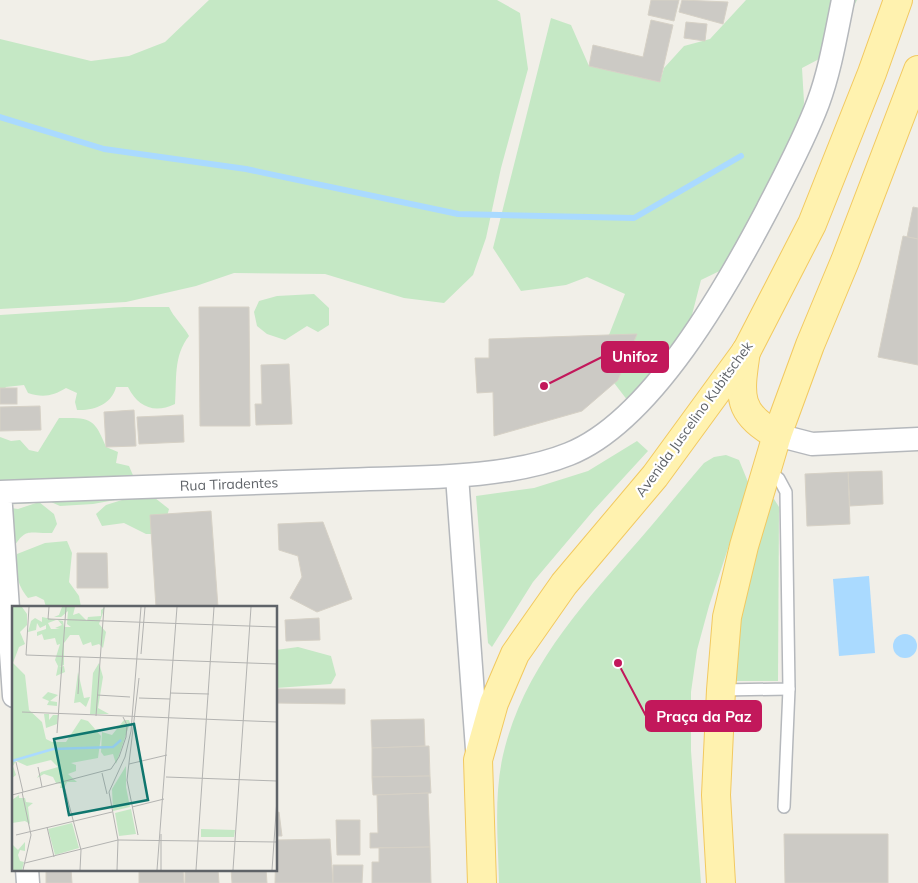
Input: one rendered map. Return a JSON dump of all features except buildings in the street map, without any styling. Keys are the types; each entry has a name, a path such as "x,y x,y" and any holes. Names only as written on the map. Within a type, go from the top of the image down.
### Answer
{"main road":[{"name":"Avenida Juscelino Kubitschek","path":"482,883 478,760 494,703 515,654 564,584 655,476 747,350 812,224 872,73 898,0"},
{"path":"721,883 716,795 727,617 749,528 777,435 810,345 845,261 918,70"},
{"path":"747,350 741,386 746,409 757,425 777,435"}],"street":[{"name":"Rua Tiradentes","path":"0,492 457,476 541,464 572,453 602,436 653,389 689,342 781,184 819,101 843,0"},
{"path":"777,435 812,444 918,439"},
{"name":"Avenida Juscelino Kubitschek","path":"457,476 478,760"},
{"path":"0,492 12,667"},
{"path":"27,870 28,883"}],"lane":[{"path":"766,469 779,478 786,492 789,689 784,807"},
{"path":"721,690 789,689"}],"green space":[{"path":"209,0 497,0 520,13 528,69 501,168 486,238 473,275 444,303 404,298 325,274 234,273 196,286 126,302 0,309 0,39 91,61 129,56 165,42"},
{"path":"746,0 857,0 845,24 823,57 802,68 804,102 801,136 734,264 701,280 686,338 631,405 608,375 607,340 625,294 587,277 566,285 521,291 493,248 551,18 571,25 589,66 660,82 664,68 684,46 710,39"},
{"path":"314,294 329,308 329,325 318,332 307,326 285,340 267,334 257,326 254,312 259,301 277,296"},
{"path":"124,307 169,307 189,336 180,352 178,360 175,404 160,408 147,407 137,400 128,387 116,387 111,398 106,402 96,408 83,410 77,410 75,402 77,393 66,388 57,393 43,396 28,393 24,385 6,387 0,395 0,315"},
{"path":"59,418 78,418 90,421 98,430 106,447 118,452 116,463 129,466 138,487 115,500 93,504 60,506 51,502 39,502 54,514 57,524 52,533 28,533 20,538 11,552 11,508 18,509 36,503 0,505 0,437 11,441 20,440 29,450 38,452"},
{"path":"637,441 648,451 593,511 533,582 492,647 488,643 476,496 534,488 588,471"},
{"path":"726,455 739,460 748,482 697,650 691,692 691,751 701,883 499,883 497,815 501,764 515,717 528,688 560,636 599,586 704,463 714,457"},
{"path":"141,494 155,498 169,509 165,524 157,534 146,534 124,523 102,526 96,514 106,505"},
{"path":"769,498 774,499 779,507 778,681 730,681 734,616"},
{"path":"67,541 72,553 69,582 79,596 81,606 46,606 44,600 36,596 28,598 21,587 17,572 17,554 45,543"},
{"path":"298,647 331,656 336,675 331,684 278,688 278,650"}],"water":[{"path":"869,576 875,653 839,656 833,579"},
{"path":"905,634 914,637 917,646 914,655 905,658 896,655 893,646 896,637"}],"waterway":[{"path":"0,117 104,149 246,169 458,214 634,218 741,156"}],"place":[{"name":"Unifoz","path":"544,386"},
{"name":"Praça da Paz","path":"618,663"}]}
